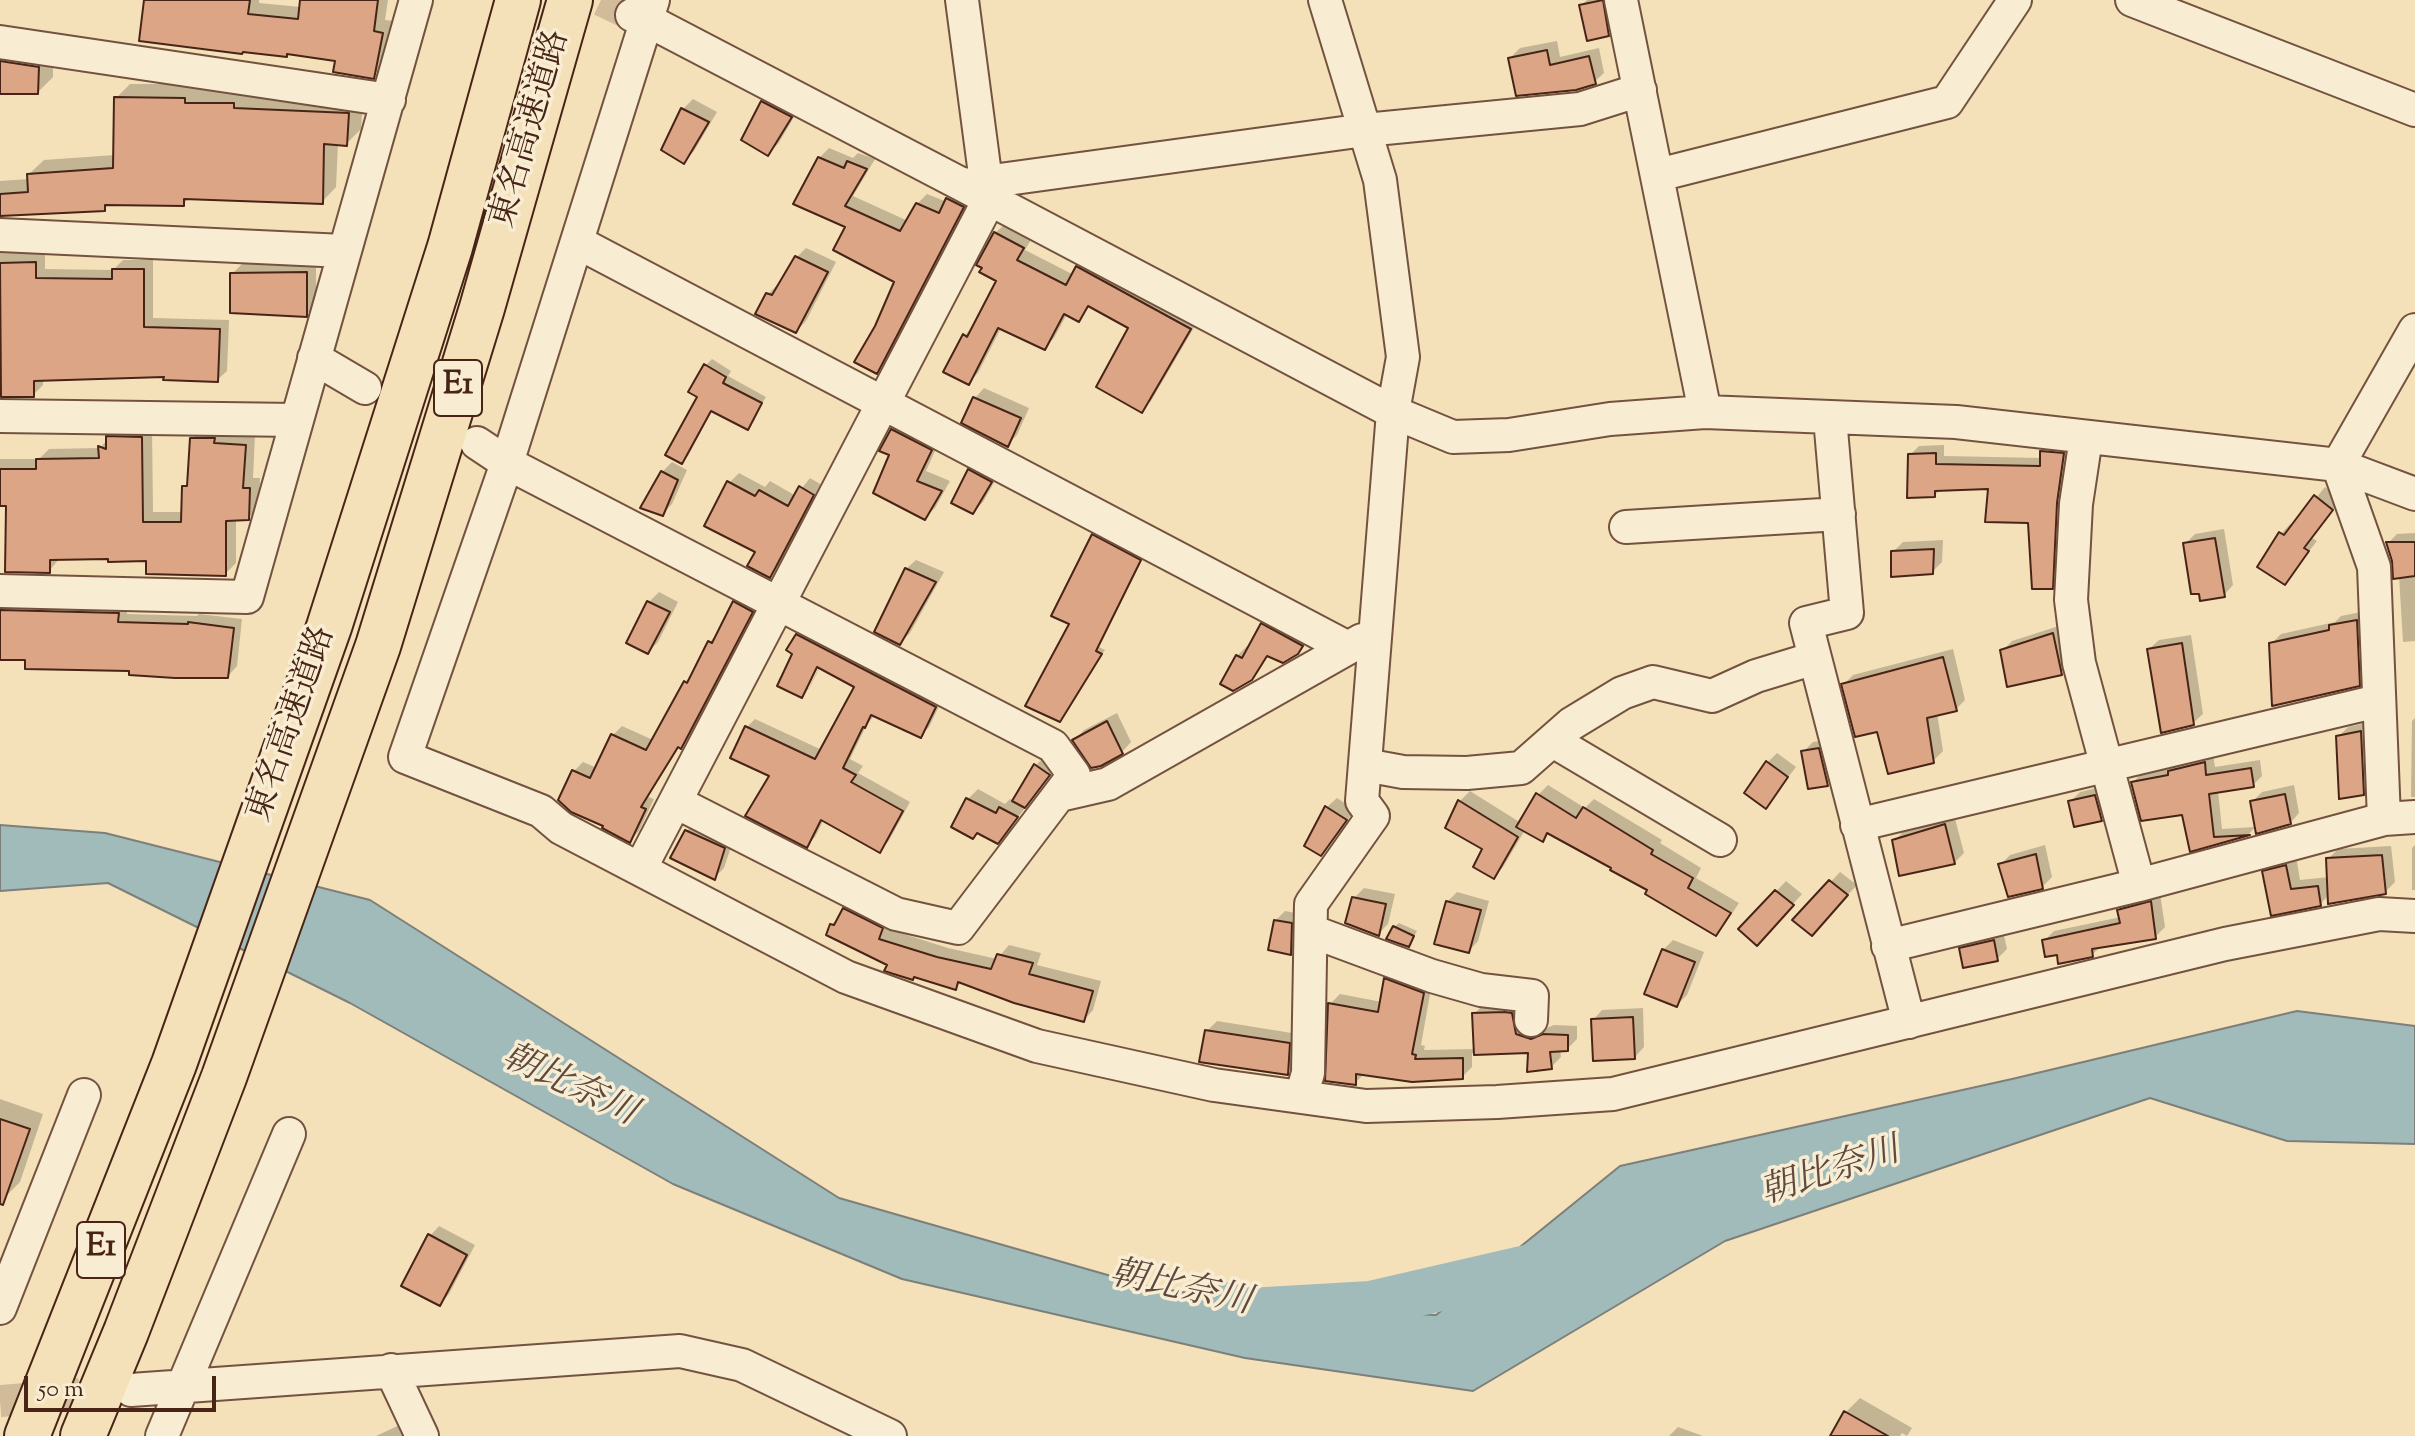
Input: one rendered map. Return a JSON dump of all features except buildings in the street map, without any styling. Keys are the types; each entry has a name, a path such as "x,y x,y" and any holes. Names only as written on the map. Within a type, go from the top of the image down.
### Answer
{"highway":[{"name":"東名高速道路","path":"27,1436 174,1064 329,627 450,247 518,0"},
{"name":"東名高速道路","path":"83,1436 224,1077 378,646 482,308 570,0"}],"street":[{"path":"0,591 247,597 416,0"},
{"path":"640,869 883,403 979,189 962,0"},
{"path":"1301,1097 1308,1073 1311,904 1373,816 1362,801 1365,765 1361,641 1403,357 1380,180 1325,0"},
{"path":"1621,0 1705,412"},
{"path":"1658,175 1947,102 2015,0"},
{"path":"2132,0 2415,110"},
{"path":"2415,494 2338,465 1956,422 1705,412 1610,419 1509,435 1453,437 1393,412 644,12 577,242 507,463 405,757 541,811 561,828 846,977 1037,1046 1214,1085 1366,1106 1613,1094 2225,944 2379,914 2415,916"},
{"path":"0,42 389,100"},
{"path":"979,189 1365,130 1580,109 1640,90"},
{"path":"0,235 344,251"},
{"path":"577,242 883,403 1361,641"},
{"path":"1888,946 2400,818 2378,701 2374,567 2338,465 2415,330"},
{"path":"314,358 365,388"},
{"path":"0,416 296,420"},
{"path":"1830,418 1847,613 1806,623 1909,1022"},
{"path":"2086,438 2076,504 2071,600 2079,663 2139,885"},
{"path":"477,443 507,463 1053,746 1074,775 958,928 896,914 676,802"},
{"path":"1626,527 1839,514"},
{"path":"1060,795 1108,784 1361,641"},
{"path":"1365,765 1403,772 1467,773 1521,768 1571,724 1622,693 1653,682 1712,696 1756,676 1815,658"},
{"path":"1857,825 2378,701"},
{"path":"1553,741 1720,840"},
{"path":"1311,931 1432,976 1481,990 1532,996 1531,1020"},
{"path":"0,1308 84,1095"},
{"path":"162,1436 289,1134"},
{"path":"131,1390 680,1351 742,1365 890,1436"},
{"path":"391,1370 422,1436"}],"water":[{"path":"0,825 105,833 370,900 839,1198 1146,1286 1285,1309 1436,1315 1620,1166 2012,1079 2297,1011 2415,1026 2415,1144 2287,1141 2150,1098 1725,1241 1473,1391 1245,1358 902,1279 673,1184 350,1003 108,883 0,891"}],"waterway":[{"name":"朝比奈川","path":"1225,1305 1249,1311 1371,1304 1540,1265"}],"tunnel":[{"path":"601,0 632,15"},
{"path":"0,1401 119,1391"}]}
